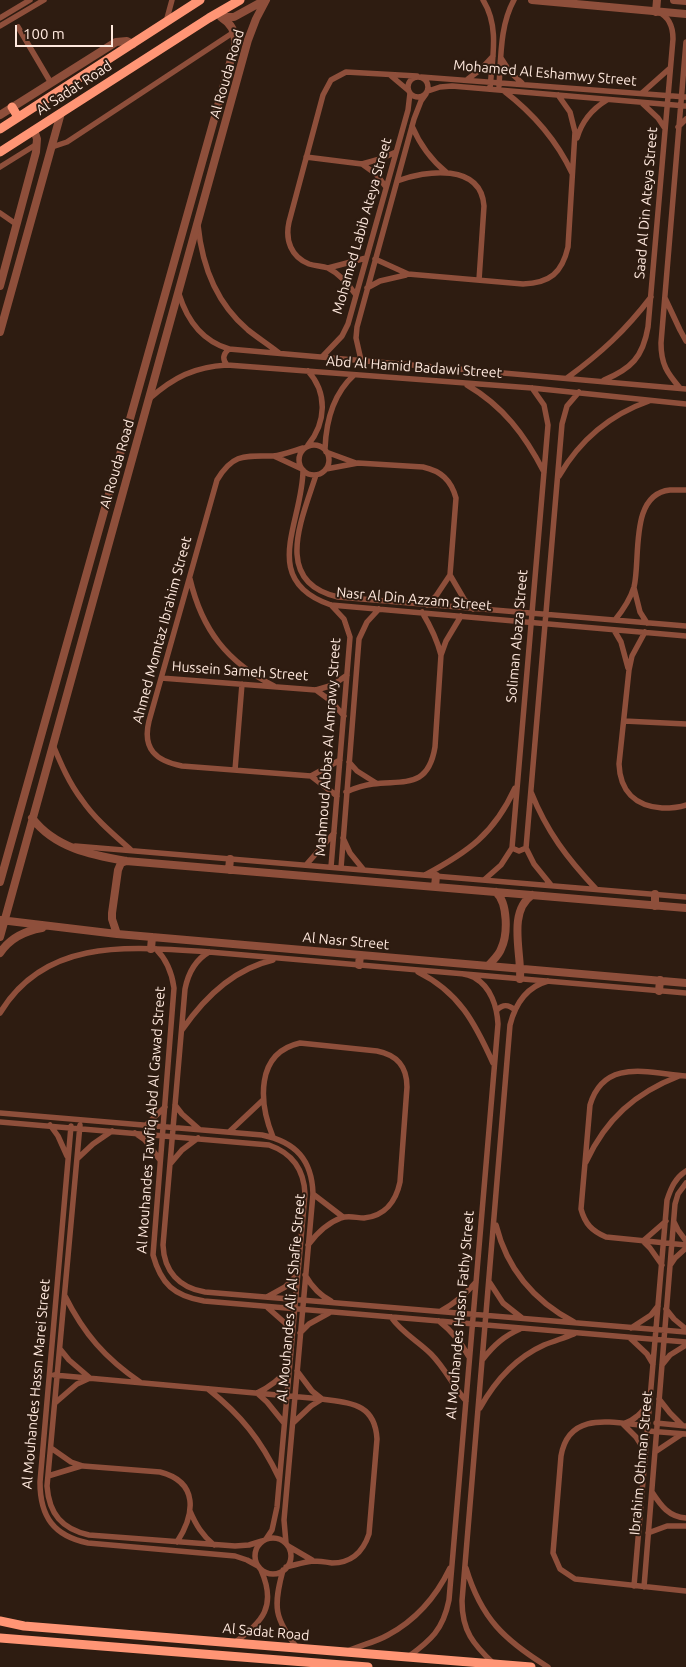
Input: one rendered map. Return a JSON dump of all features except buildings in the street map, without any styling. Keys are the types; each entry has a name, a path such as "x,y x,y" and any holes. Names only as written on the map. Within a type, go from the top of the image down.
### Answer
{"main road":[{"name":"Al Sadat Road","path":"0,129 200,0"},
{"name":"Al Sadat Road","path":"0,152 218,16 240,0"},
{"path":"12,107 18,117"},
{"name":"Al Sadat Road","path":"0,1621 24,1626 531,1667"},
{"name":"Al Sadat Road","path":"0,1638 368,1667"},
{"path":"344,1665 345,1653"}],"street":[{"path":"0,18 30,0"},
{"path":"0,26 44,0"},
{"path":"166,22 172,0"},
{"path":"218,16 240,14 266,0"},
{"name":"Al Rouda Road","path":"0,938 2,921 179,294 248,40 266,0"},
{"path":"483,0 490,14 494,33 490,89"},
{"path":"514,0 506,24 499,82 502,90 532,114 552,136 573,174"},
{"path":"532,0 686,14"},
{"path":"656,12 657,0"},
{"path":"674,0 686,1"},
{"name":"Saad Al Din Ateya Street","path":"601,381 618,374 630,366 640,354 646,341 673,32 668,19 663,14 656,12"},
{"name":"Al Rouda Road","path":"0,882 216,116 235,35 231,26 218,16"},
{"path":"18,27 51,82"},
{"path":"0,166 37,144 52,147 60,146 235,35 241,35 248,40"},
{"path":"0,115 116,42 127,41 133,44"},
{"name":"Saad Al Din Ateya Street","path":"683,389 664,368 661,356 678,127 683,106 682,72 686,42"},
{"path":"468,79 493,56"},
{"path":"501,57 510,72 524,84"},
{"path":"642,94 669,69"},
{"name":"Mohamed Al Eshamwy Street","path":"356,296 343,280 328,268 302,260 295,254 288,239 289,222 323,94 331,80 346,72 468,79 683,97"},
{"path":"682,72 686,78"},
{"path":"390,75 410,92 418,97 427,92 428,84 419,77 409,82 410,92"},
{"name":"Mohamed Al Eshamwy Street","path":"427,92 446,86 683,106"},
{"name":"Mohamed Labib Ateya Street","path":"322,357 342,336 348,324 408,110 410,92"},
{"name":"Mohamed Labib Ateya Street","path":"361,360 356,338 357,327 412,126 421,100 427,92"},
{"path":"558,95 574,122 576,143"},
{"path":"367,288 380,281 408,274 524,284 536,284 548,279 558,271 565,260 568,247 573,174 579,132 590,113 608,99"},
{"path":"640,102 654,113 664,128"},
{"path":"0,332 2,317 61,113"},
{"path":"216,116 227,120"},
{"path":"678,127 686,119"},
{"path":"412,126 426,152 447,173"},
{"path":"0,286 37,144 34,130"},
{"path":"210,137 221,140"},
{"path":"306,157 362,164 396,152"},
{"path":"362,164 376,174 386,188"},
{"path":"397,181 427,173 447,173 468,178 475,183 483,198 479,280"},
{"path":"0,213 16,224"},
{"path":"198,224 204,262 211,282 221,299 248,330 279,353"},
{"path":"328,268 366,258"},
{"path":"375,259 408,274"},
{"name":"Abd Al Hamid Badawi Street","path":"179,294 183,309 198,330 217,346 229,350 683,389"},
{"path":"567,378 614,341 634,320 651,296"},
{"path":"664,296 686,340"},
{"path":"648,327 662,328"},
{"path":"227,365 223,357 225,352 229,350"},
{"name":"Abd Al Hamid Badawi Street","path":"149,399 170,382 183,375 210,366 227,365 532,388 686,404"},
{"path":"308,371 320,389 323,410 316,434 298,460 302,470 316,475 326,469 358,463 423,467 441,474 448,480 456,498 450,575 436,596 425,605 422,613 438,640 441,655 434,756 430,766 415,779 405,783 376,783 346,792"},
{"path":"484,385 485,371"},
{"path":"326,469 329,462 326,450 327,427 335,399 354,374"},
{"path":"466,384 485,395 503,412 528,444 544,472"},
{"name":"Soliman Abaza Street","path":"512,848 548,425 544,405 532,388"},
{"name":"Soliman Abaza Street","path":"526,848 563,415 572,398 579,392"},
{"path":"558,478 568,460 581,443 597,429 614,416 652,400"},
{"path":"306,447 317,445 358,463"},
{"name":"Ahmed Momtaz Ibrahim Street","path":"306,447 274,456 246,456 228,465 222,472 214,490 147,730 150,747 154,754 169,764 311,776"},
{"name":"Ahmed Momtaz Ibrahim Street","path":"274,456 302,470"},
{"name":"Nasr Al Din Azzam Street","path":"302,470 300,496 288,554 294,577 301,587 314,598 331,605 686,636"},
{"name":"Nasr Al Din Azzam Street","path":"316,475 296,551 301,573 316,589 326,594 338,597 425,605 686,626"},
{"path":"615,620 629,599 634,586 641,521 647,504 661,492 686,490"},
{"path":"92,556 104,559"},
{"path":"450,575 460,593 473,609"},
{"path":"189,577 194,598 202,617 212,635 225,652 258,678 276,687"},
{"path":"85,581 97,584"},
{"path":"634,586 640,612 647,623"},
{"name":"Mahmoud Abbas Al Amrawy Street","path":"331,605 344,619 350,637 331,867"},
{"name":"Mahmoud Abbas Al Amrawy Street","path":"341,868 342,835 359,639 367,622 379,609"},
{"path":"441,655 461,616"},
{"path":"614,630 623,648 629,670"},
{"path":"645,632 632,656 629,670 619,764 620,776 623,786 639,802 649,806 673,808 686,805"},
{"path":"350,637 355,636 359,639"},
{"name":"Hussein Sameh Street","path":"161,678 316,690 333,685 347,675"},
{"path":"236,770 242,684"},
{"name":"Hussein Sameh Street","path":"316,690 331,701 344,716"},
{"path":"624,721 686,724"},
{"path":"52,744 70,781 82,800 96,818 130,850"},
{"path":"337,796 311,776 340,760"},
{"path":"349,762 356,771 376,783"},
{"path":"425,875 464,853 481,839 508,804 517,784"},
{"path":"531,790 538,809 557,843 596,889"},
{"path":"32,818 44,831 67,846 94,855 126,861 686,908"},
{"path":"306,865 334,833"},
{"path":"342,835 350,853 363,870"},
{"path":"67,846 686,897"},
{"path":"484,880 501,865 512,848 519,851 526,848 534,864 551,885"},
{"path":"8,853 21,856"},
{"path":"229,870 230,859"},
{"path":"117,934 112,919 116,877 121,863 126,861"},
{"path":"435,887 436,876"},
{"path":"489,965 502,949 504,940 504,905 501,897 496,892"},
{"path":"655,906 656,894"},
{"path":"520,979 521,968 517,943 520,916 526,899 532,895"},
{"name":"Al Nasr Street","path":"2,921 117,934 686,983"},
{"path":"0,953 15,937 27,931 53,927"},
{"path":"152,937 154,949"},
{"path":"0,1013 22,985 39,972 58,961 78,954 100,950 154,949 209,952 686,993"},
{"name":"Al Mouhandes Tawfiq Abd Al Gawad Street","path":"154,949 166,961 174,988 153,1255 157,1269 165,1282 176,1292 189,1298 302,1310 664,1340 686,1344"},
{"name":"Al Mouhandes Tawfiq Abd Al Gawad Street","path":"209,952 196,963 184,989 163,1245 166,1265 171,1274 186,1286 195,1290 266,1297 665,1331 686,1331"},
{"path":"359,965 360,955"},
{"path":"181,1032 202,1004 223,984 240,972 260,963 279,958"},
{"path":"406,969 419,972 442,987 461,1006 477,1028 494,1064"},
{"name":"Al Mouhandes Hassn Fathy Street","path":"408,1658 432,1639 446,1614 449,1600 498,1024 497,1010 492,997 475,978 463,974"},
{"path":"659,991 660,980"},
{"name":"Al Mouhandes Hassn Fathy Street","path":"494,1664 476,1646 464,1625 462,1601 510,1025 514,1010 528,991 537,984 548,982"},
{"path":"497,1010 501,1006 506,1005 511,1006 514,1010"},
{"path":"273,1137 264,1113 262,1100 269,1066 274,1057 290,1045 300,1043 387,1053 396,1058 403,1066 407,1076 407,1087 398,1193 392,1203 375,1216 364,1218 343,1217 323,1228 308,1244"},
{"path":"684,1076 631,1071 620,1072 600,1084 593,1094 590,1105 581,1209 589,1227 606,1237 686,1247"},
{"path":"584,1166 607,1126 622,1110 647,1091 660,1084 684,1076"},
{"path":"229,1132 262,1100"},
{"path":"175,1105 199,1129"},
{"path":"146,1125 164,1107"},
{"name":"Al Mouhandes Ali Al Shafie Street","path":"0,1113 273,1137 288,1144 300,1154 311,1173 313,1194 284,1520 286,1544"},
{"name":"Al Mouhandes Hassn Marei Street","path":"71,1119 40,1497 44,1511 51,1524 62,1534 74,1540 88,1543 235,1556 259,1567"},
{"name":"Al Mouhandes Hassn Marei Street","path":"80,1120 48,1476 48,1498 52,1509 67,1527 89,1535 236,1546 249,1545 264,1540"},
{"name":"Al Mouhandes Ali Al Shafie Street","path":"0,1122 269,1144 284,1151 296,1162 304,1183 304,1194 275,1519 272,1530 264,1540"},
{"path":"50,1125 64,1147 68,1159"},
{"path":"77,1159 93,1144 112,1131"},
{"path":"135,1133 149,1145 160,1160"},
{"path":"170,1165 182,1150 198,1138"},
{"name":"Ibrahim Othman Street","path":"634,1586 666,1221 670,1190 676,1180 686,1171"},
{"name":"Ibrahim Othman Street","path":"644,1587 674,1221 678,1194 686,1183"},
{"path":"313,1194 343,1217"},
{"path":"495,1219 507,1256 516,1273 542,1302 558,1314 576,1323"},
{"path":"642,1241 666,1221"},
{"path":"674,1221 686,1241"},
{"path":"642,1241 650,1248 662,1265"},
{"path":"670,1266 686,1247"},
{"path":"266,1297 285,1287 297,1275"},
{"path":"305,1275 321,1296 333,1303"},
{"path":"441,1312 460,1299 476,1282"},
{"path":"489,1283 503,1303 522,1318"},
{"path":"65,1296 76,1317 104,1354 122,1370 142,1383"},
{"path":"266,1306 285,1323 292,1334"},
{"path":"631,1328 646,1319 658,1306"},
{"path":"666,1310 686,1331"},
{"path":"300,1333 309,1324 332,1312"},
{"path":"392,1317 403,1332 421,1345 440,1363 458,1392 466,1401"},
{"path":"439,1321 457,1337 469,1358"},
{"path":"483,1358 493,1345 506,1335 521,1328"},
{"path":"479,1410 488,1393 513,1365 545,1345 576,1333"},
{"path":"630,1338 639,1345 653,1364"},
{"path":"662,1365 670,1356 686,1344"},
{"path":"60,1349 69,1360 90,1378"},
{"path":"257,1393 280,1379 289,1368"},
{"path":"297,1371 312,1391 322,1399"},
{"path":"49,1375 349,1402 359,1405 367,1411 377,1428 377,1439 369,1534 366,1544 351,1559 341,1562 314,1561 275,1573 270,1573 259,1567"},
{"path":"55,1403 77,1384 90,1378"},
{"path":"208,1389 243,1420 270,1458 279,1479"},
{"path":"257,1393 284,1423"},
{"path":"292,1423 322,1399"},
{"path":"659,1399 670,1413 684,1425"},
{"path":"623,1424 639,1416 650,1400"},
{"path":"684,1425 657,1423 648,1426 596,1422 584,1424 567,1436 560,1456 553,1553 560,1569 574,1579 686,1591"},
{"path":"623,1424 636,1437 645,1451"},
{"path":"648,1426 657,1431 685,1434"},
{"path":"655,1452 685,1434"},
{"path":"51,1448 71,1462 83,1466 160,1472 171,1474 180,1480 187,1489 190,1510 185,1527 177,1542"},
{"path":"48,1476 83,1466"},
{"path":"652,1492 664,1509 672,1515 686,1518"},
{"path":"190,1510 200,1530 214,1545"},
{"path":"648,1533 667,1526 686,1526"},
{"path":"234,1644 259,1624 265,1613 268,1602 268,1590 255,1555 256,1550 264,1540 275,1538 304,1557 314,1561"},
{"path":"286,1544 290,1560 277,1592 276,1604 282,1627 298,1649"},
{"path":"235,1556 236,1546"},
{"path":"345,1653 386,1636 403,1626 419,1613 443,1582 452,1564"},
{"path":"466,1565 472,1587 482,1608 495,1626 512,1643 548,1667"}]}
